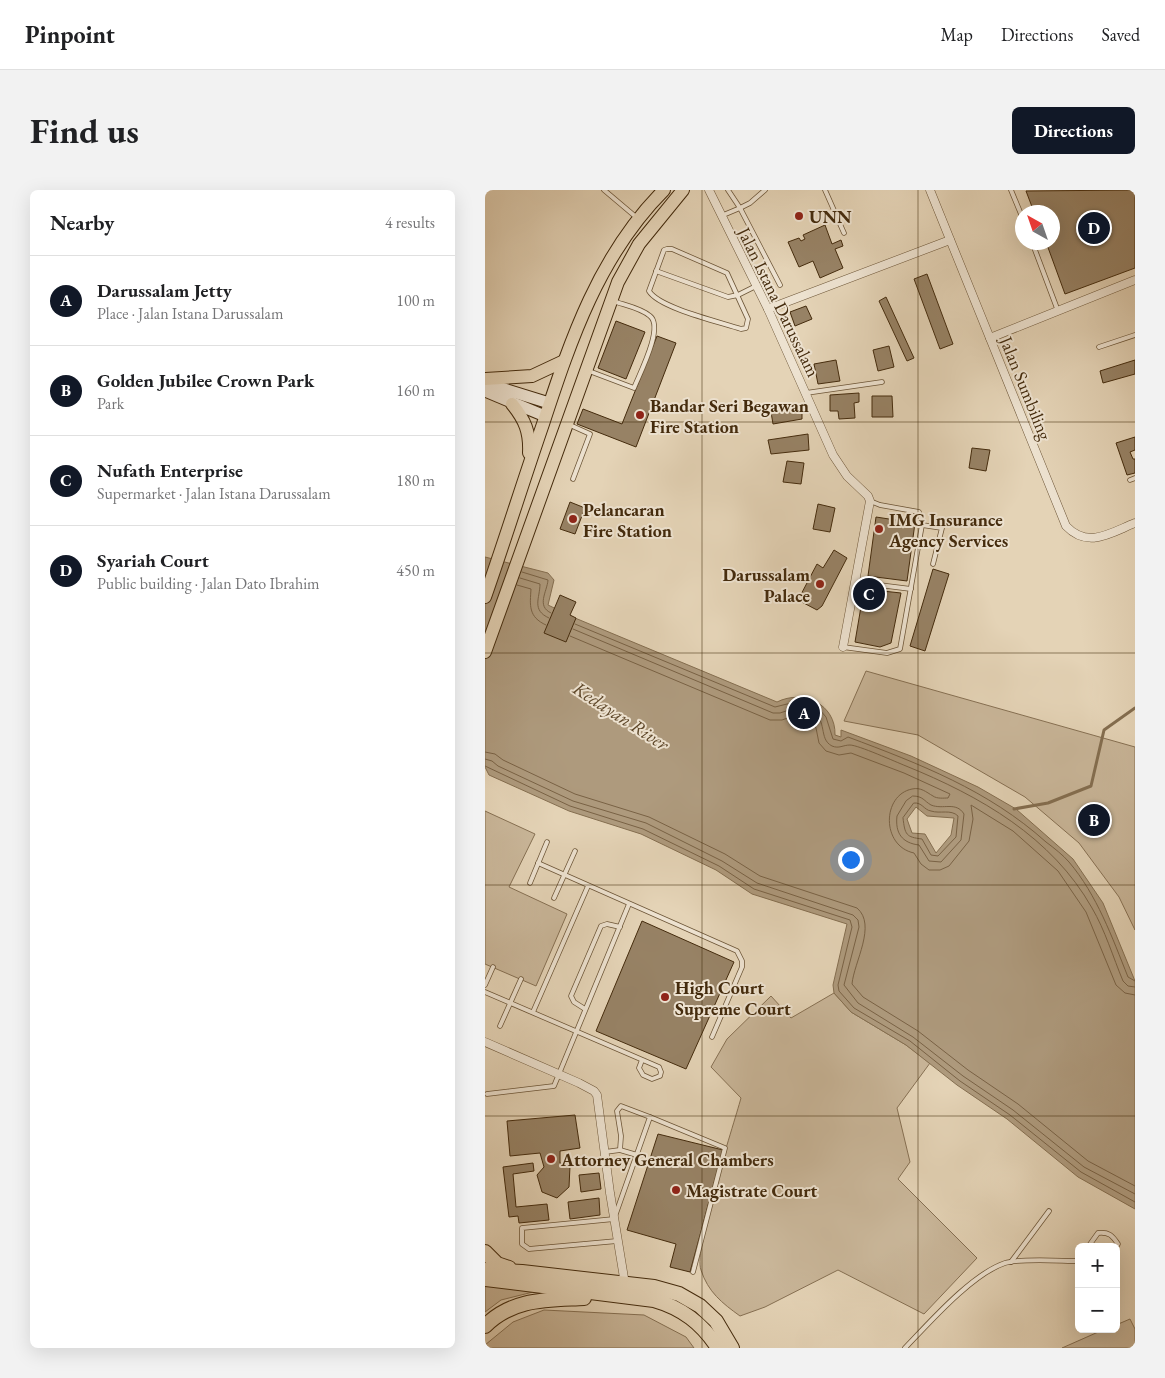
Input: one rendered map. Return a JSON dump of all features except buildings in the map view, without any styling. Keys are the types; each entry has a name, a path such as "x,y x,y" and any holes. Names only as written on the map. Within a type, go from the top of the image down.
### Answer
{"highway":[{"path":"485,1252 497,1264 522,1272"},
{"path":"485,1270 522,1272 625,1290 683,1312 705,1330 718,1348"},
{"path":"485,1279 625,1290"},
{"path":"485,1326 505,1310 533,1300 654,1287 679,1294 701,1306 716,1321 732,1348"}],"main road":[{"path":"485,598 549,403 594,288 608,261 638,218 664,190"},
{"path":"485,652 565,423 626,265 639,244 683,190"},
{"path":"485,381 532,376 564,361"},
{"path":"485,381 570,410"},
{"path":"485,392 565,423"},
{"path":"512,404 523,417 528,430 529,465"}],"street":[{"name":"Jalan Istana Darussalam","path":"709,190 767,309 839,466 868,496 870,501"},
{"name":"Jalan Sumbiling","path":"930,190 1066,526 1076,536 1090,539 1135,523"},
{"path":"767,309 950,240"},
{"path":"989,338 1135,280"},
{"path":"843,647 870,501"},
{"path":"485,1042 590,1088 597,1095 613,1219 625,1290"}],"lane":[{"path":"604,190 638,218"},
{"path":"729,190 780,285"},
{"path":"721,216 750,203 765,190"},
{"path":"825,190 844,233"},
{"path":"1011,190 1017,205"},
{"path":"672,248 727,273 738,296 748,319 746,328 741,330 654,298 649,291 664,250 672,248"},
{"path":"1035,250 1058,311"},
{"path":"656,271 728,297 738,296 756,286"},
{"path":"585,370 634,388 655,333 654,321 650,316 611,300"},
{"path":"1099,347 1135,335"},
{"path":"806,393 882,382"},
{"path":"565,423 590,434 573,479"},
{"path":"1130,480 1135,478"},
{"path":"843,647 887,653 900,649 922,526 919,512 880,505 870,501"},
{"path":"922,526 942,528 933,564"},
{"path":"855,582 911,589"},
{"path":"530,883 547,842"},
{"path":"554,898 575,851"},
{"path":"538,863 733,948 741,956 742,967 712,1037"},
{"path":"533,1012 588,886"},
{"path":"487,1094 554,1086 575,1031 629,904"},
{"path":"585,1009 574,1002 571,996 593,944 604,924 620,927"},
{"path":"485,985 493,967"},
{"path":"500,1026 521,979"},
{"path":"485,992 659,1067 660,1076 652,1079 640,1072 642,1060"},
{"path":"620,1150 621,1136 617,1111 621,1106 725,1148 693,1272"},
{"path":"617,1241 529,1249 522,1244 522,1228 613,1219 650,1117"},
{"path":"605,1152 620,1150 637,1155"},
{"path":"1011,1262 1049,1211"},
{"path":"1091,1243 1098,1233 1106,1232 1113,1236 1117,1243"},
{"path":"905,1348 936,1316 988,1272 1011,1262 1075,1261"}],"shaded area":[{"path":"866,671 1135,747 1135,930 1119,897 1079,843 1025,797 918,735 844,721"},
{"path":"485,811 535,834 509,887 567,914 536,986 485,964"},
{"path":"834,993 851,1012 906,1045 930,1063 897,1108 910,1162 898,1179 977,1258 924,1314 838,1270 765,1307 740,1316 716,1296 701,1270 700,1258 708,1214 741,1098 711,1067 727,1039 771,996 791,1018"},
{"path":"485,1281 545,1289 501,1300 485,1312"},
{"path":"544,1310 644,1315 686,1337 694,1348 485,1348 485,1345 513,1322"},
{"path":"1130,1319 1135,1329 1135,1348 1062,1348 1096,1333 1120,1333 1120,1323"}],"water":[{"name":"Kedayan River","path":"485,557 548,573 554,580 548,605 575,618 777,702 797,697 816,702 830,715 834,724 835,735 841,737 841,730 911,756 978,787 1016,809 1073,859 1103,903 1135,981 1135,1209 1078,1177 1007,1119 957,1085 906,1045 851,1012 834,993 833,985 847,924 752,894 716,870 641,834 569,811 489,775 485,767","holes":["916,807 927,816 954,818 951,835 936,853 925,834 912,833 907,819"]}],"waterway":[{"path":"1014,809 1048,803 1091,786 1104,730 1135,708"}],"place":[{"name":"UNN","path":"799,216"},
{"name":"Syariah Court","path":"1094,228"},
{"name":"Bandar Seri Begawan Fire Station","path":"640,415"},
{"name":"Pelancaran Fire Station","path":"573,519"},
{"name":"IMG Insurance Agency Services","path":"879,529"},
{"name":"Darussalam Palace","path":"820,584"},
{"name":"Nufath Enterprise","path":"869,594"},
{"name":"Darussalam Jetty","path":"804,713"},
{"name":"Golden Jubilee Crown Park","path":"1094,820"},
{"name":"High Court Supreme Court","path":"665,997"},
{"name":"Attorney General Chambers","path":"551,1159"},
{"name":"Magistrate Court","path":"676,1190"}]}
